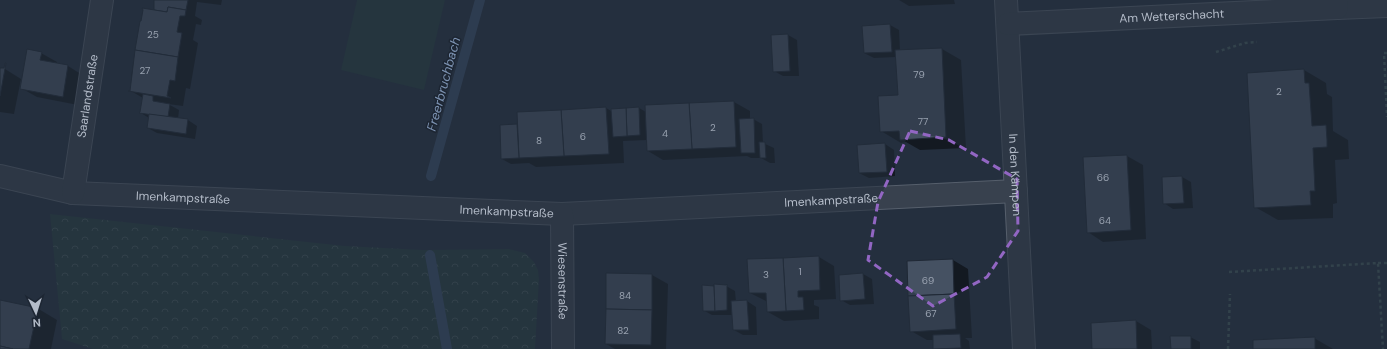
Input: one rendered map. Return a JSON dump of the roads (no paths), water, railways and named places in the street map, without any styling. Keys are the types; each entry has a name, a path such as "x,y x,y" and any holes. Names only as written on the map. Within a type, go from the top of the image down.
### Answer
{"street":[{"name":"Saarlandstraße","path":"73,193 102,0"},
{"name":"In den Kämpen","path":"1006,0 1024,349"},
{"name":"Am Wetterschacht","path":"1008,24 1337,4 1387,6"},
{"name":"Imenkampstraße","path":"0,176 73,193 562,214 1016,191"},
{"name":"Wiesenstraße","path":"562,214 563,349"}],"waterway":[{"name":"Freerbruchbach","path":"431,176 480,0"},
{"name":"Freerbruchbach","path":"430,255 447,349"}]}
